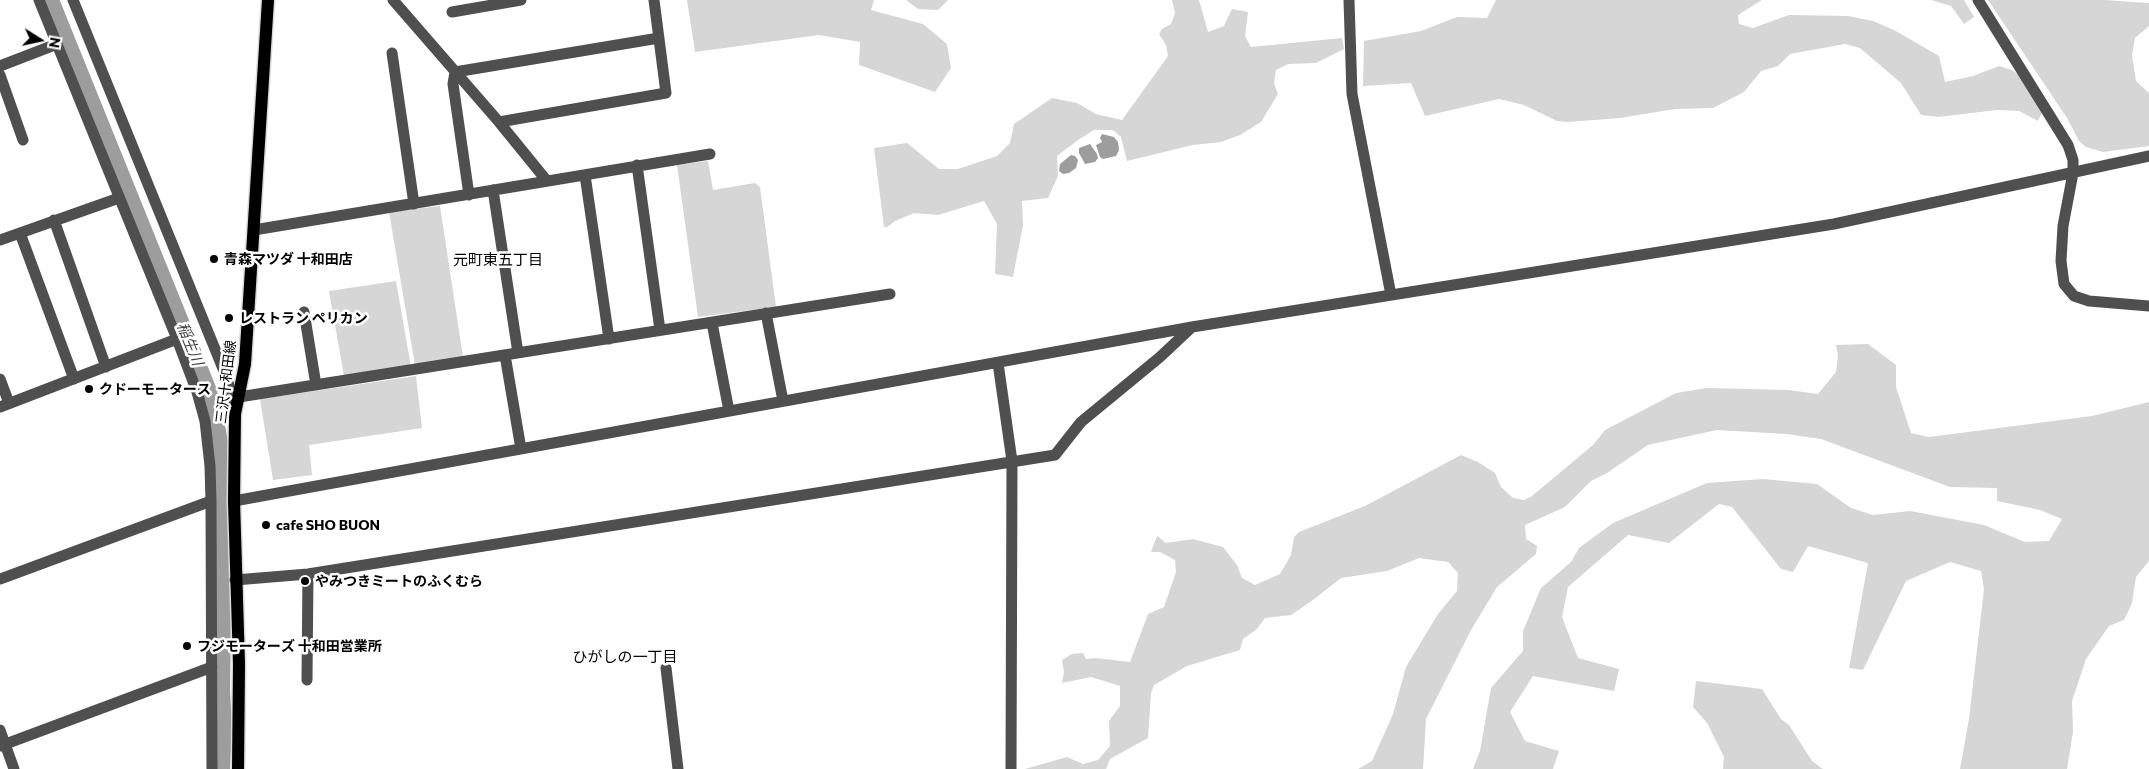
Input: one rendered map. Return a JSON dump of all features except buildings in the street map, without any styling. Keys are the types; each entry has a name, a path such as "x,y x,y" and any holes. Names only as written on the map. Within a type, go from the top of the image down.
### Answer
{"main road":[{"name":"三沢十和田線","path":"238,769 239,664 235,580 235,414 245,364 268,0"}],"street":[{"path":"39,0 177,339 197,392 205,421 209,447 211,501 212,769"},
{"path":"73,0 228,381 235,414"},
{"path":"393,0 499,122 547,181"},
{"path":"452,12 521,0"},
{"path":"499,122 666,93 654,0"},
{"path":"1349,0 1352,94 1391,295"},
{"path":"1978,0 2068,145 2073,160 2074,173 2063,226 2061,262 2064,284 2074,296 2089,301 2149,306"},
{"path":"455,72 659,38"},
{"path":"0,66 57,44"},
{"path":"392,53 414,204"},
{"path":"455,72 453,84 469,195"},
{"path":"0,75 23,140"},
{"path":"254,230 710,154"},
{"path":"234,501 1192,327 1834,224 2149,156"},
{"path":"637,165 660,330"},
{"path":"585,175 609,339"},
{"path":"494,190 518,353"},
{"path":"0,240 119,198"},
{"path":"54,220 106,367"},
{"path":"20,232 74,380"},
{"path":"239,397 890,294"},
{"path":"304,312 316,385"},
{"path":"766,313 784,401"},
{"path":"712,323 728,411"},
{"path":"235,580 308,574 1055,455 1081,422 1160,357 1192,327"},
{"path":"0,379 5,405 177,339"},
{"path":"506,356 522,449"},
{"path":"998,363 1012,461 1011,769"},
{"path":"0,578 211,501"},
{"path":"307,680 308,574"},
{"path":"3,745 212,667"},
{"path":"666,668 678,769"},
{"path":"0,730 3,745 14,769"}],"shaded area":[{"path":"687,0 874,0 871,10 923,24 947,44 951,68 935,92 859,65 860,42 819,35 695,52"},
{"path":"906,0 948,0 938,10 918,9"},
{"path":"1172,0 1199,0 1208,32 1224,26 1232,9 1248,12 1245,36 1251,47 1342,38 1344,49 1316,63 1288,64 1276,70 1274,83 1278,94 1261,122 1240,135 1221,142 1193,145 1127,161 1121,137 1113,130 1094,130 1078,140 1057,156 1058,176 1048,198 1022,201 1023,225 1013,277 995,274 997,224 984,201 938,215 914,213 884,227 874,148 907,143 939,169 958,169 997,156 1010,143 1014,124 1052,98 1077,103 1096,114 1122,120 1168,56 1166,45 1159,34 1162,29 1171,24 1175,13"},
{"path":"1496,0 1762,0 1738,15 1739,24 1753,28 1789,15 1848,16 1873,21 1894,30 1939,56 1945,82 1973,76 1999,66 2012,70 2020,76 2042,112 2038,121 2019,111 1997,110 1938,117 1921,115 1901,83 1860,48 1845,44 1790,54 1778,66 1761,71 1744,92 1713,108 1675,109 1620,118 1568,122 1557,121 1524,105 1499,99 1425,116 1411,83 1363,86 1364,41 1421,31 1457,17 1487,18"},
{"path":"1931,0 1964,0 1974,17 1964,24 1951,6"},
{"path":"1988,0 2104,0 2149,3 2149,26 2135,38 2132,55 2136,81 2149,93 2149,146 2103,152 2086,147 2079,141 2067,118"},
{"path":"1102,134 1114,137 1118,142 1119,150 1116,156 1103,159 1100,157 1096,145 1102,142 1100,138"},
{"path":"1090,144 1098,158 1095,162 1085,164 1079,153 1079,148"},
{"path":"1071,155 1075,156 1078,160 1076,168 1069,173 1063,174 1059,171 1060,164"},
{"path":"708,161 713,190 755,183 760,187 776,307 698,317 677,165"},
{"path":"440,206 463,357 415,365 389,212"},
{"path":"396,281 411,367 344,376 329,291"},
{"path":"1868,344 1896,365 1896,387 1911,433 1929,437 2092,416 2149,402 2149,561 2136,577 2132,603 2124,620 2109,626 2086,659 2072,701 2073,732 2067,769 1960,769 1969,719 1984,589 1981,571 1950,562 1906,581 1863,670 1849,668 1868,563 1808,546 1793,572 1781,569 1732,507 1719,504 1669,543 1628,535 1568,587 1562,617 1578,658 1619,669 1614,691 1533,676 1510,712 1525,741 1559,751 1553,769 1473,769 1480,751 1491,688 1523,651 1523,631 1541,588 1571,562 1579,548 1613,523 1707,483 1763,479 1817,484 1851,508 1873,515 1910,511 1984,525 2025,542 2049,541 2062,519 2040,510 1997,501 1997,488 1950,487 1821,439 1786,434 1717,430 1648,445 1607,473 1591,481 1565,507 1525,525 1526,539 1537,546 1536,554 1497,587 1471,630 1426,719 1423,769 1358,769 1372,761 1393,714 1406,667 1438,614 1457,591 1458,573 1448,562 1419,558 1387,571 1341,578 1291,615 1265,618 1257,629 1243,639 1240,650 1187,666 1154,685 1151,693 1148,738 1110,759 1106,769 1025,769 1067,757 1083,764 1098,760 1110,746 1109,721 1120,706 1120,686 1091,677 1062,683 1064,672 1062,660 1072,654 1083,653 1086,659 1096,658 1130,662 1148,614 1164,607 1176,572 1175,560 1160,552 1151,552 1157,536 1166,543 1193,539 1223,547 1237,565 1242,578 1255,585 1280,574 1291,555 1294,537 1299,532 1365,506 1461,455 1478,462 1495,473 1501,487 1513,498 1524,500 1532,496 1593,445 1605,430 1676,393 1707,388 1788,390 1818,394 1836,372 1838,356 1836,345"},
{"path":"416,376 422,428 309,445 312,475 273,480 260,399"},
{"path":"1696,681 1762,689 1781,719 1789,725 1812,761 1823,769 1723,769 1724,757 1707,723 1693,707"}],"waterway":[{"name":"稲生川","path":"51,0 209,391 218,431 222,456 224,553 222,690 224,730 222,769"}],"place":[{"name":"青森マツダ 十和田店","path":"214,259"},
{"name":"レストラン ペリカン","path":"229,318"},
{"name":"クドーモータース","path":"89,389"},
{"name":"cafe SHO BUON","path":"266,525"},
{"name":"やみつきミートのふくむら","path":"305,581"},
{"name":"フジモーターズ 十和田営業所","path":"187,646"}],"district":[{"name":"元町東五丁目","path":"498,260"},
{"name":"ひがしの一丁目","path":"625,657"}]}
